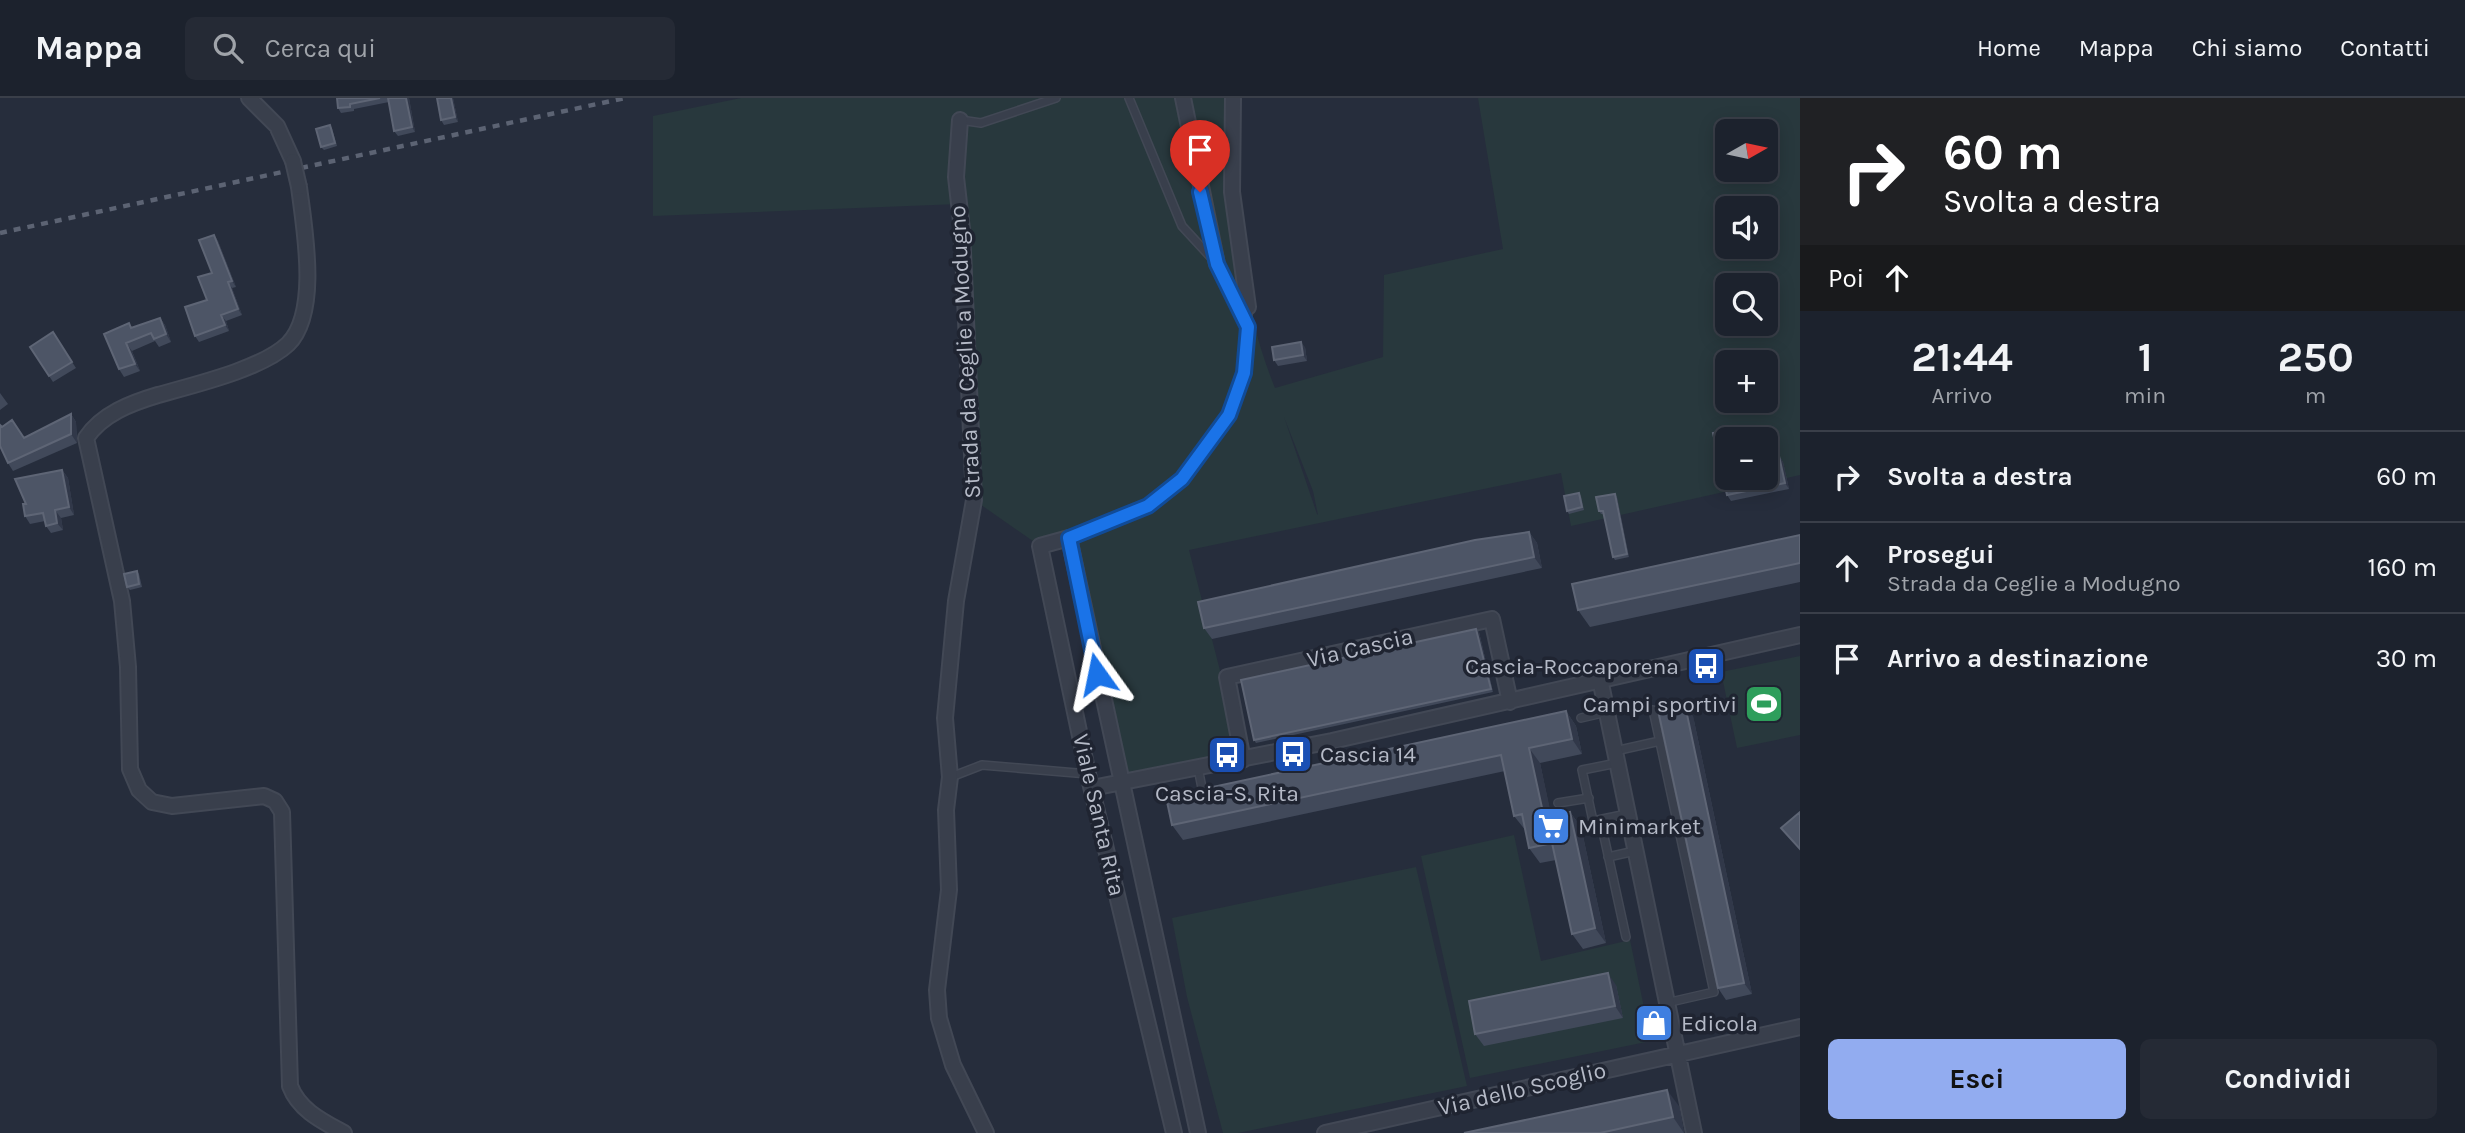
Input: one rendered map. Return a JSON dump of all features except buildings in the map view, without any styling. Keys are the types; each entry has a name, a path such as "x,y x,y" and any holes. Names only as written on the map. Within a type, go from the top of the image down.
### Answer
{"street":[{"path":"249,98 277,126 293,161 299,187 308,264 304,311 288,344 245,368 131,403 94,426 86,438 122,601 128,667 130,769 139,790 152,802 172,806 264,796 275,801 282,812 289,1086 294,1099 306,1111 344,1133"},
{"path":"1183,98 1217,264"},
{"path":"1233,98 1232,192 1248,307"},
{"name":"Strada da Ceglie a Modugno","path":"960,120 956,177 962,230 974,500 956,601 945,718 950,777 946,810 949,890 937,990 939,1018 953,1065 986,1133"},
{"name":"Viale Santa Rita","path":"1174,1133 1153,1034 1090,781 1040,545 1069,538 1198,1133"},
{"name":"Via Cascia","path":"1243,760 1227,677 1398,639 1492,619 1510,702"},
{"path":"1090,781 1120,782 1243,760 1800,635"},
{"path":"1601,679 1695,1133"},
{"name":"Via dello Scoglio","path":"1325,1133 1351,1130 1800,1027"},
{"path":"1153,1034 1175,1030"}],"lane":[{"name":"Strada da Ceglie a Modugno","path":"960,120 981,123 1056,98"},
{"path":"1129,98 1182,226 1217,264 1248,327"},
{"path":"1069,538 1148,506 1182,479 1229,415 1244,373 1248,307"},
{"path":"1653,710 1714,992 1666,1003"},
{"path":"1581,718 1607,712"},
{"path":"1627,814 1594,821 1582,770 1660,741"},
{"path":"950,777 982,765 1090,781"},
{"path":"1198,768 1204,799"},
{"path":"1558,803 1588,798"},
{"path":"1603,832 1626,937"},
{"path":"1608,857 1635,851"}],"shaded area":[{"path":"741,98 1233,98 1239,245 1252,317 1275,388 1383,357 1384,275 1503,249 1478,98 1800,98 1800,475 1778,480 1778,427 1715,427 1715,490 1733,490 1571,526 1561,473 1189,550 1243,760 1120,782 1069,538 1040,546 974,500 959,204 653,216 653,116","holes":["1284,417 1313,491 1317,514"]},
{"name":"Campi sportivi","path":"1800,656 1800,735 1737,748 1721,672"},
{"path":"1514,835 1541,961 1630,940 1651,1041 1470,1078 1421,856"},
{"path":"1416,867 1467,1086 1238,1133 1223,1133 1187,997 1172,918"}],"railway":[{"path":"0,233 625,98"}],"place":[{"name":"Cascia-Roccaporena","path":"1706,666"},
{"name":"Campi sportivi","path":"1764,704"},
{"name":"Cascia 14","path":"1293,754"},
{"name":"Cascia-S. Rita","path":"1227,755"},
{"name":"Minimarket","path":"1551,826"},
{"name":"Edicola","path":"1654,1023"}],"route":[{"path":"1097,674 1069,538 1148,506 1182,479 1229,415 1244,373 1248,327 1217,264 1200,192"}]}
